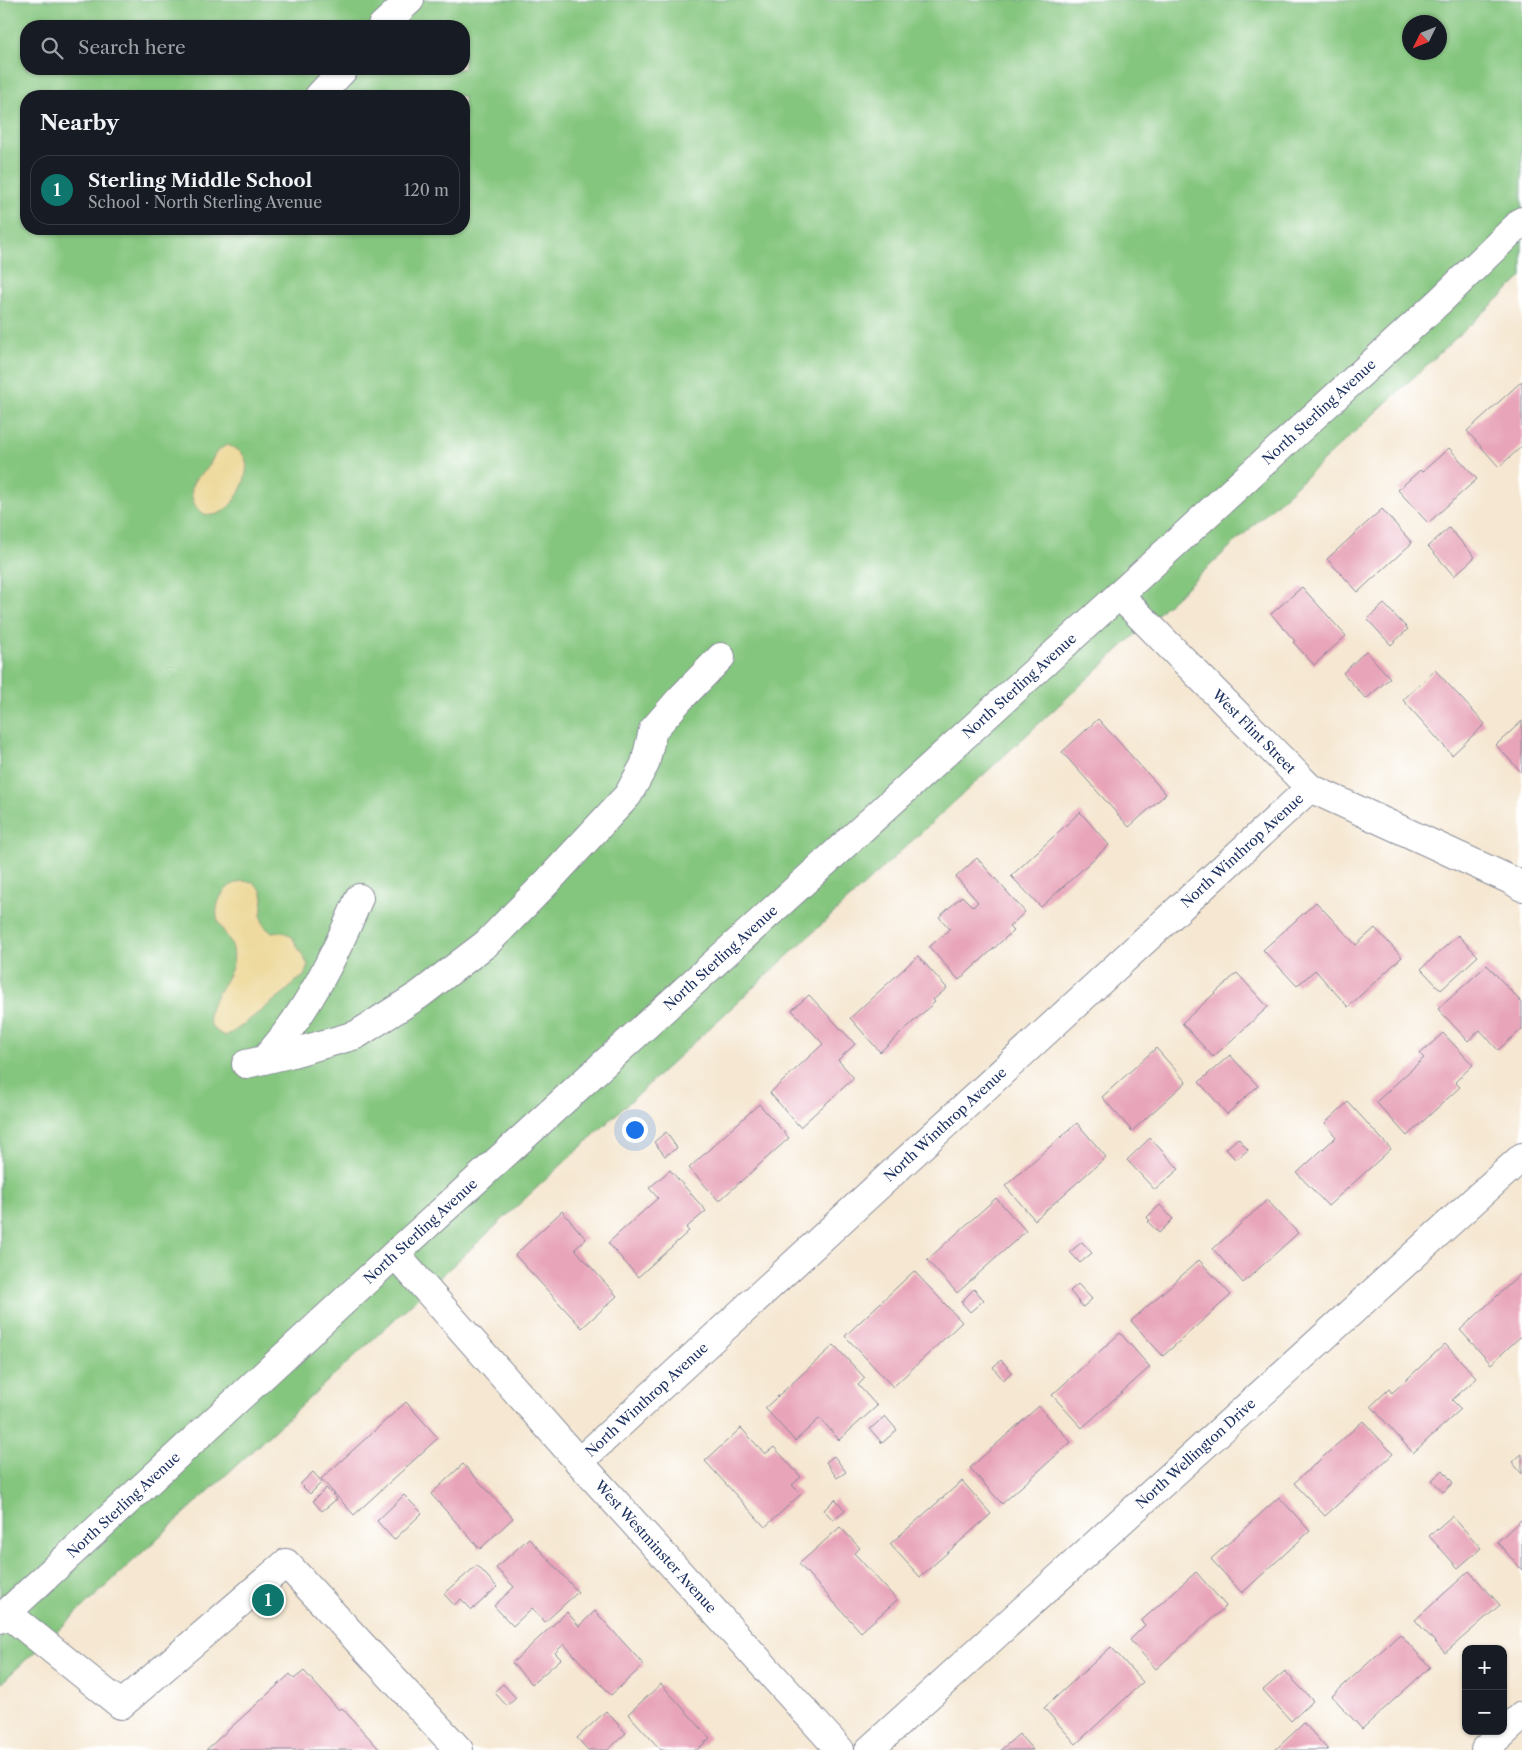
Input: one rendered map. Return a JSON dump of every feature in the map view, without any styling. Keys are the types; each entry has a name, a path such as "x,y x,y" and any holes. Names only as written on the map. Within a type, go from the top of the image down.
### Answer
{"street":[{"path":"388,20 410,0"},
{"path":"325,90 338,75"},
{"name":"North Sterling Avenue","path":"3,1616 395,1254 1441,300 1522,221"},
{"name":"North Sterling Avenue","path":"1441,300 1522,237"},
{"name":"West Flint Street","path":"1119,595 1310,788 1513,881 1522,888"},
{"path":"359,898 342,939 319,982 282,1040 255,1062 356,1035 419,995 487,942 556,873 628,795 645,764 653,730 721,657"},
{"name":"North Winthrop Avenue","path":"579,1462 1310,788"},
{"name":"North Wellington Drive","path":"869,1750 1522,1157"},
{"name":"West Westminster Avenue","path":"395,1254 579,1462 840,1750"},
{"path":"3,1616 121,1705 286,1563 459,1750"},
{"path":"1485,1750 1522,1716"}],"green space":[{"path":"0,0 1522,0 1522,277 0,1684"}],"sand":[{"path":"227,445 235,448 245,458 245,477 241,488 228,507 220,513 210,515 201,512 195,506 192,498 192,485 195,479 208,467 215,454"},
{"path":"241,881 253,882 261,890 263,898 261,917 264,926 272,933 284,932 292,937 308,965 304,976 236,1030 225,1036 214,1029 210,1021 210,1012 213,1002 230,972 234,956 232,945 218,921 217,911 219,902 226,889"}],"building":[{"path":"1522,381 1522,446 1499,467 1467,431"},
{"path":"1449,448 1477,479 1428,523 1398,490"},
{"path":"1382,509 1412,543 1358,592 1327,559"},
{"path":"1449,528 1475,557 1454,576 1428,546"},
{"path":"1302,587 1346,636 1314,665 1271,614"},
{"path":"1384,604 1408,629 1391,645 1367,619"},
{"path":"1366,651 1390,678 1366,699 1343,673"},
{"path":"1435,670 1485,724 1452,755 1403,700"},
{"path":"1098,719 1166,794 1129,827 1062,752"},
{"path":"1522,721 1522,773 1496,745"},
{"path":"1080,812 1109,845 1041,907 1011,876"},
{"path":"977,858 1025,912 1009,927 1013,931 959,980 929,947 950,929 939,917 962,896 973,907 978,902 956,877"},
{"path":"1316,902 1356,945 1375,928 1402,957 1348,1007 1315,970 1297,986 1263,950"},
{"path":"1458,935 1478,956 1441,990 1421,969"},
{"path":"918,956 947,988 933,1000 935,1002 880,1052 850,1018"},
{"path":"1487,965 1522,1003 1522,1029 1498,1050 1480,1030 1468,1041 1438,1009"},
{"path":"1237,973 1268,1007 1213,1057 1182,1023"},
{"path":"809,995 855,1044 838,1060 854,1078 800,1127 770,1093 823,1044 792,1010"},
{"path":"1443,1033 1473,1065 1455,1082 1460,1087 1407,1136 1376,1102 1424,1058 1420,1054"},
{"path":"1156,1048 1186,1082 1132,1131 1102,1097"},
{"path":"1230,1055 1258,1086 1227,1114 1199,1082"},
{"path":"1348,1102 1391,1149 1328,1206 1297,1173 1336,1137 1325,1123"},
{"path":"759,1104 789,1138 719,1201 689,1168"},
{"path":"1077,1123 1106,1157 1035,1220 1005,1186"},
{"path":"666,1132 677,1148 665,1156 654,1142"},
{"path":"1150,1138 1179,1169 1155,1190 1127,1160"},
{"path":"1238,1138 1248,1150 1236,1160 1226,1149"},
{"path":"670,1170 706,1211 686,1228 689,1231 638,1277 608,1243 658,1198 649,1188"},
{"path":"996,1198 1026,1231 957,1293 927,1260"},
{"path":"1267,1200 1298,1233 1243,1283 1213,1249"},
{"path":"1160,1205 1173,1219 1159,1233 1148,1222 1150,1221 1147,1217"},
{"path":"562,1211 586,1239 575,1249 617,1296 582,1328 515,1255"},
{"path":"1082,1242 1092,1253 1080,1263 1070,1252"},
{"path":"1199,1260 1231,1295 1163,1356 1131,1321"},
{"path":"914,1271 962,1322 893,1387 845,1336"},
{"path":"1522,1273 1522,1335 1491,1364 1460,1330"},
{"path":"1078,1284 1092,1299 1083,1307 1070,1291"},
{"path":"974,1289 984,1300 970,1312 961,1302"},
{"path":"1120,1333 1150,1367 1082,1428 1052,1395"},
{"path":"1445,1344 1477,1378 1452,1400 1461,1409 1413,1453 1371,1406 1389,1389 1392,1393"},
{"path":"834,1345 865,1378 858,1385 877,1406 839,1440 820,1418 795,1441 765,1408"},
{"path":"1001,1360 1012,1372 1003,1380 993,1367"},
{"path":"406,1402 438,1438 354,1515 321,1479"},
{"path":"1039,1406 1071,1442 1002,1504 970,1468"},
{"path":"885,1416 897,1430 882,1443 870,1429"},
{"path":"1363,1421 1393,1454 1325,1516 1294,1483"},
{"path":"741,1428 765,1454 774,1447 801,1477 792,1485 801,1494 765,1527 705,1461"},
{"path":"1522,1454 1522,1474 1512,1462"},
{"path":"834,1456 846,1472 837,1478 826,1462"},
{"path":"463,1464 513,1518 480,1549 431,1494"},
{"path":"1443,1470 1453,1483 1443,1492 1432,1480"},
{"path":"313,1472 322,1482 310,1494 300,1484"},
{"path":"962,1481 991,1514 920,1577 890,1544"},
{"path":"326,1488 337,1499 322,1511 313,1501"},
{"path":"404,1495 422,1513 394,1540 377,1521"},
{"path":"1279,1497 1310,1531 1242,1593 1211,1559"},
{"path":"835,1499 845,1510 833,1520 824,1510"},
{"path":"1452,1516 1481,1548 1458,1568 1429,1536"},
{"path":"1522,1519 1522,1570 1497,1542"},
{"path":"840,1527 860,1548 854,1553 897,1600 861,1632 799,1564"},
{"path":"529,1538 578,1592 545,1622 532,1608 513,1626 494,1606 514,1587 496,1568"},
{"path":"477,1565 497,1587 472,1610 461,1599 454,1605 444,1594"},
{"path":"1469,1571 1500,1605 1445,1653 1415,1620"},
{"path":"1196,1572 1226,1606 1156,1669 1130,1640 1145,1625 1141,1621"},
{"path":"595,1611 644,1665 611,1695 564,1644 555,1653 561,1659 532,1684 512,1663 567,1612 579,1626"},
{"path":"1400,1634 1430,1667 1362,1729 1332,1696"},
{"path":"1111,1647 1143,1682 1076,1744 1044,1708"},
{"path":"304,1671 339,1710 342,1708 380,1750 206,1750 290,1674 294,1679"},
{"path":"1285,1671 1313,1701 1291,1721 1263,1690"},
{"path":"503,1684 516,1698 507,1706 494,1692"},
{"path":"661,1684 710,1738 697,1750 661,1750 628,1714"},
{"path":"606,1711 626,1733 608,1750 588,1750 577,1738"},
{"path":"1304,1723 1328,1750 1275,1750"},
{"path":"1019,1734 1033,1750 1001,1750"}],"place":[{"name":"Sterling Middle School","path":"268,1600"}]}
